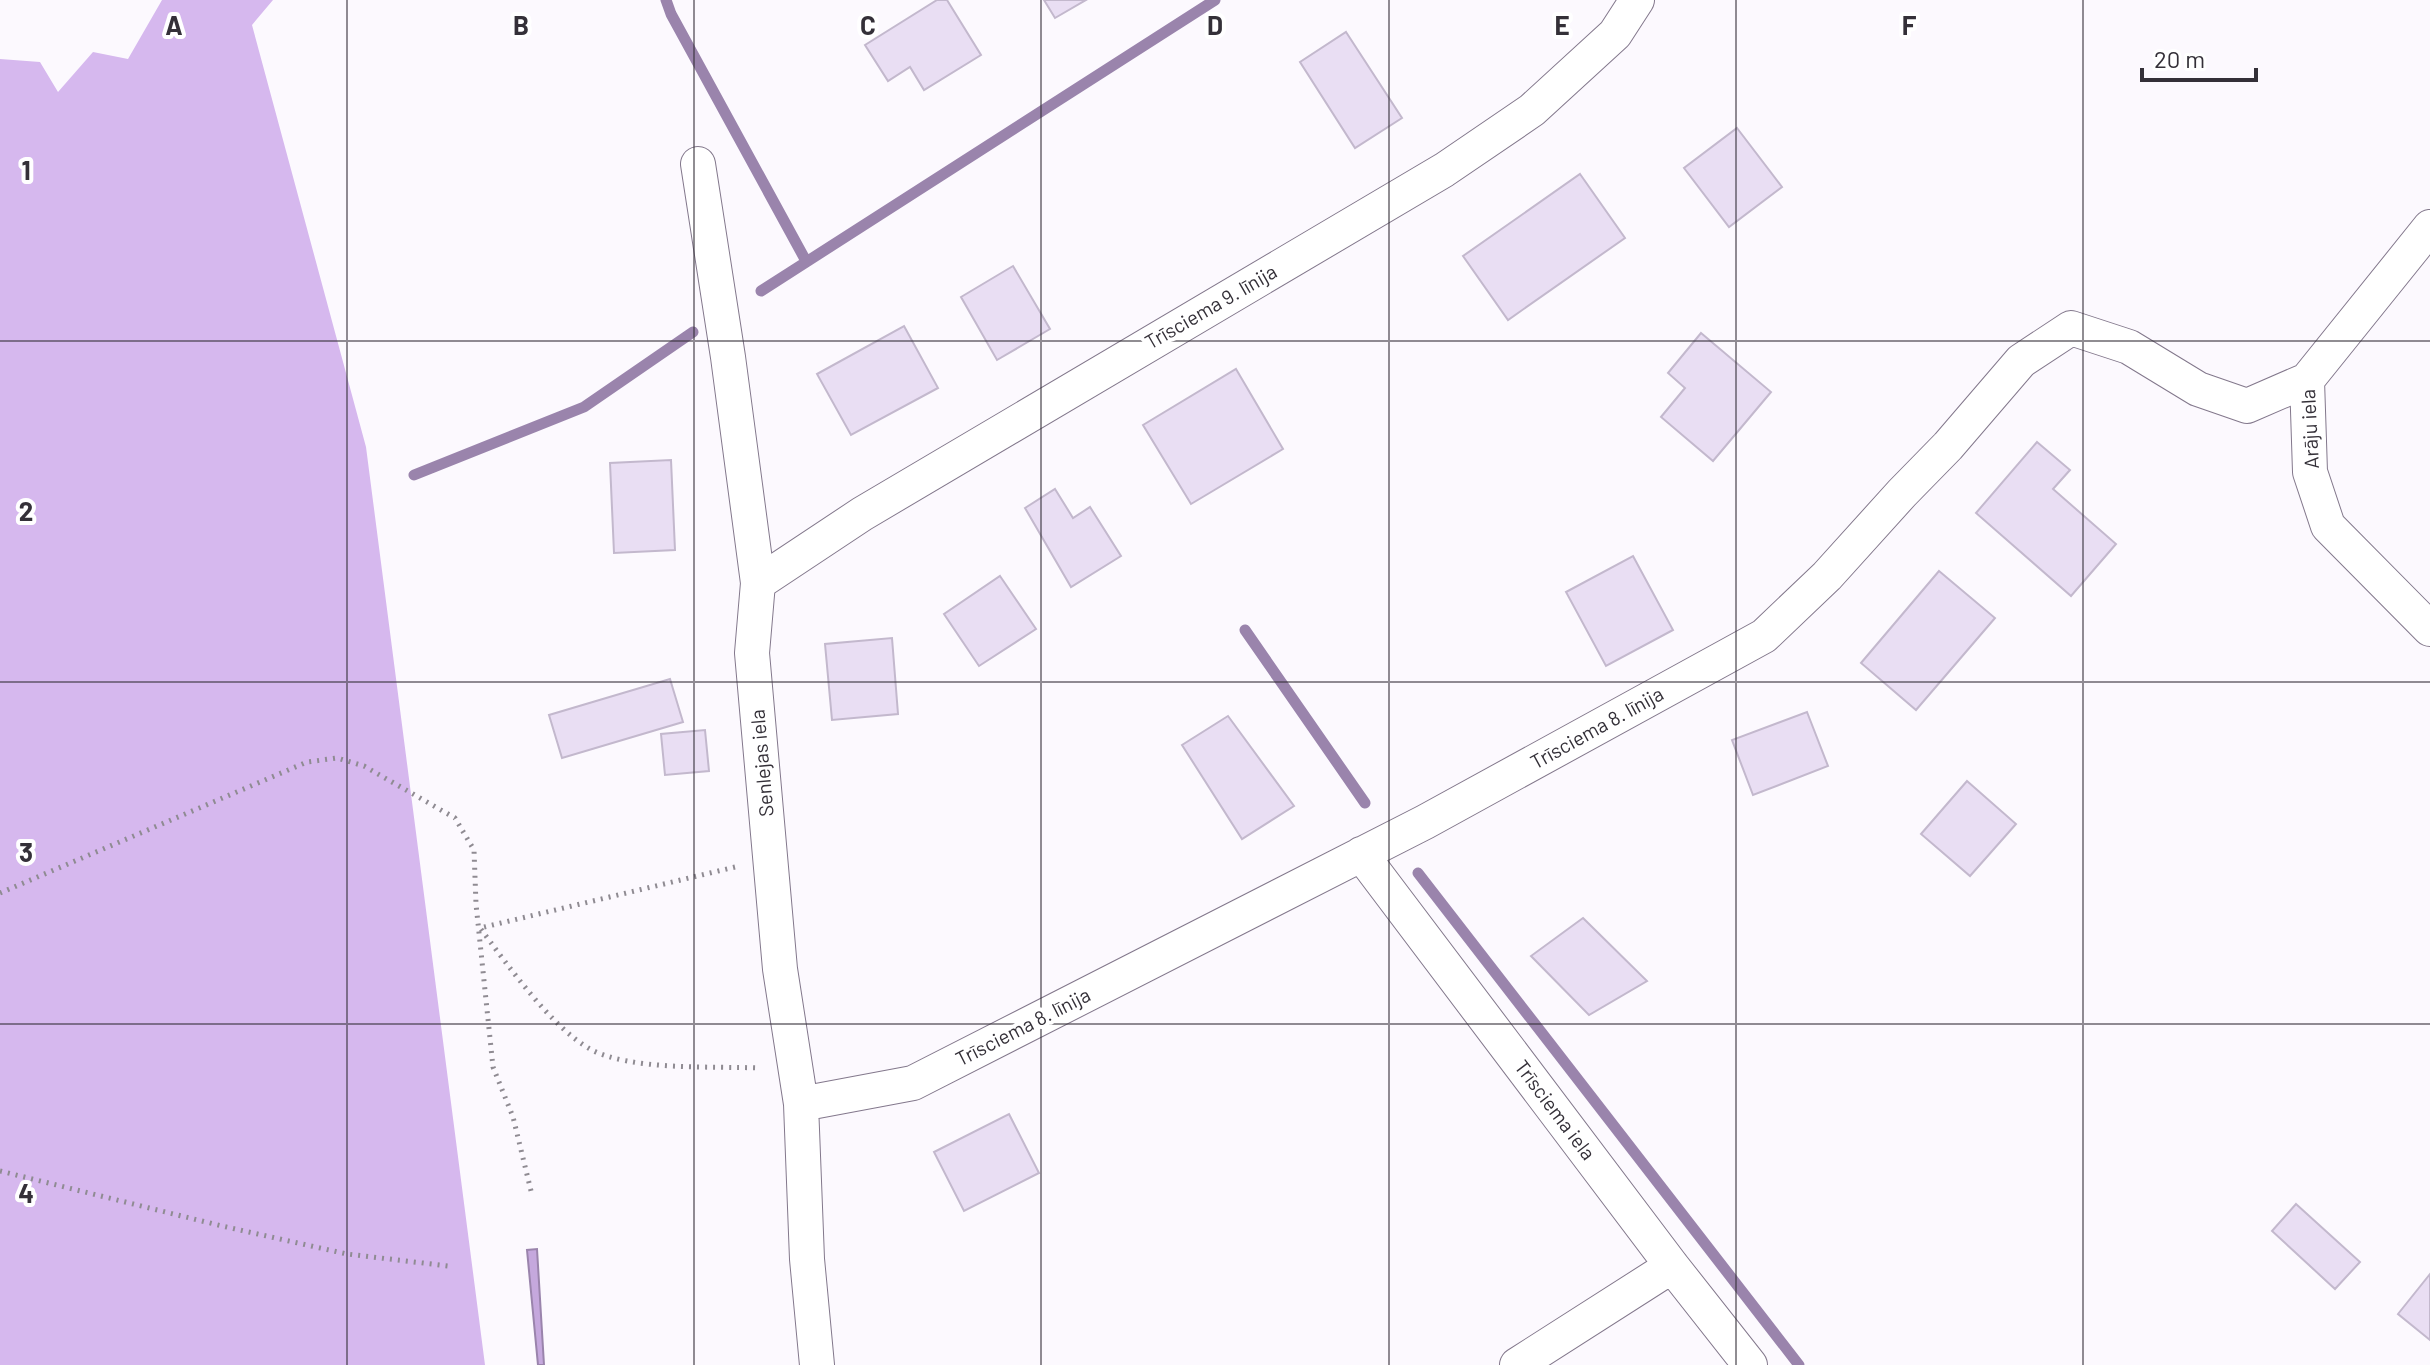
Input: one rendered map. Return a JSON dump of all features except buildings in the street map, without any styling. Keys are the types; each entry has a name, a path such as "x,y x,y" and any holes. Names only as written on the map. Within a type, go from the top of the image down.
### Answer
{"street":[{"name":"Trīsciema 9. līnija","path":"758,583 862,514 1444,170 1532,110 1615,34 1637,0"},
{"name":"Senlejas iela","path":"698,164 758,583 752,653 780,969 801,1104 807,1259 817,1365"},
{"name":"Arāju iela","path":"2430,227 2307,380 2310,472 2328,526 2430,629"},
{"name":"Trīsciema 8. līnija","path":"801,1104 913,1083 1425,822 1764,636 1827,576 1948,446 2021,361 2071,328 2129,347 2198,389 2247,406 2307,380"},
{"name":"Trīsciema iela","path":"1361,854 1750,1365"},
{"path":"1517,1365 1672,1266"}],"path":[{"path":"0,893 307,762 337,758 364,766 434,805 455,818 474,850 476,904 493,1067 513,1117 532,1195"},
{"path":"480,928 772,858"},
{"path":"480,928 510,971 564,1028 591,1049 629,1062 796,1070"},
{"path":"0,1171 347,1254 448,1266"}],"shaded area":[{"path":"162,0 273,0 252,25 366,447 485,1365 0,1365 0,59 40,62 58,92 93,52 128,59"},
{"path":"537,1249 544,1365 538,1365 527,1250"}],"waterway":[{"path":"666,0 806,261"},
{"path":"761,291 1215,0"},
{"path":"414,475 584,407 693,332"},
{"path":"1245,630 1365,803"},
{"path":"1418,873 1799,1365"}]}
